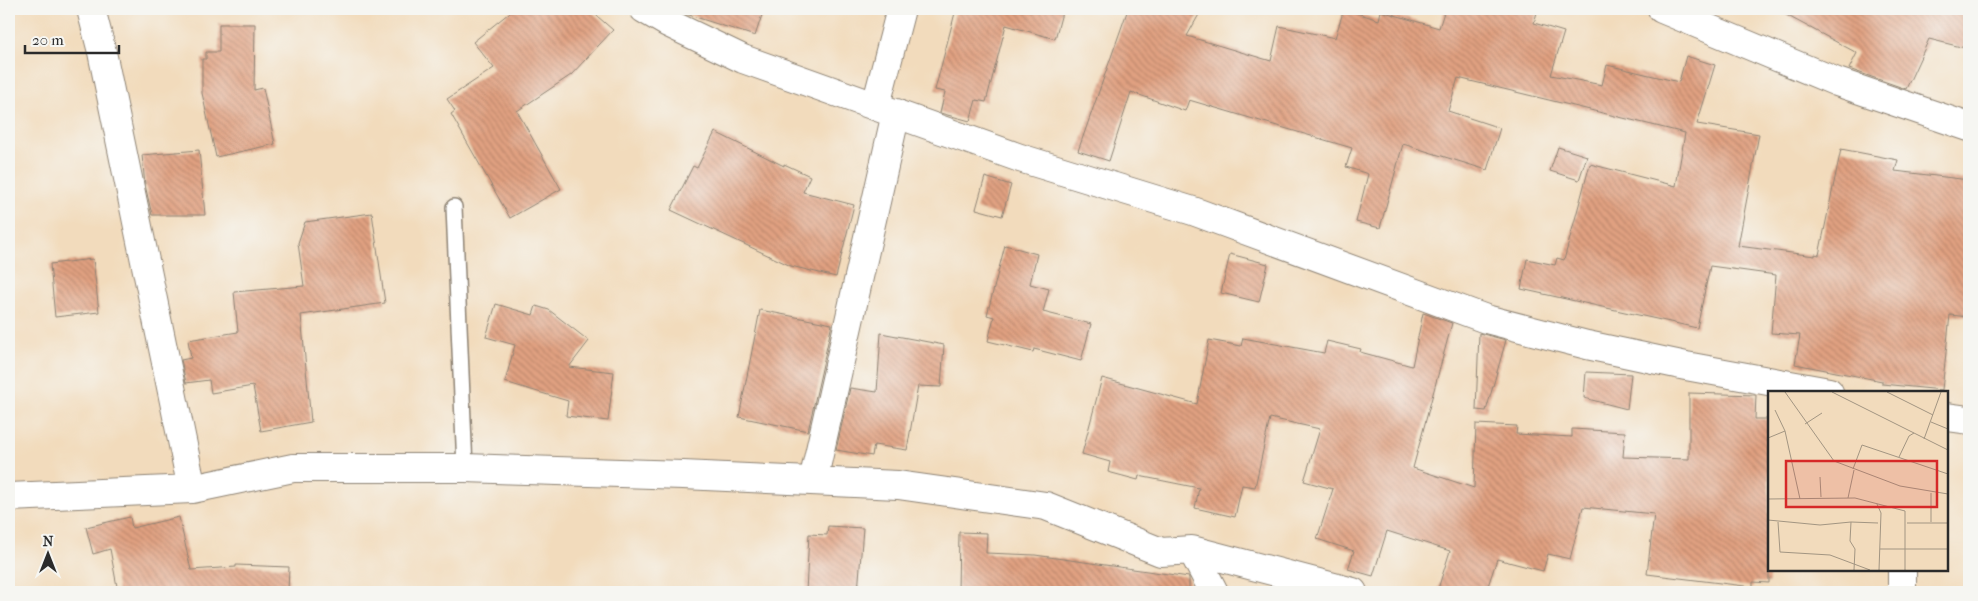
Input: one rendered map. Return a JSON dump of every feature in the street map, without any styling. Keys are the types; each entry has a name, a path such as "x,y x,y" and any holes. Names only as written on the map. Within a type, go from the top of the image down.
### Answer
{"street":[{"path":"91,9 102,52 192,489"},
{"path":"644,9 668,23 743,59 1020,158 1193,211 1486,319 1587,345 1686,366 1824,391"},
{"path":"813,481 886,109 901,9"},
{"path":"1662,9 1837,82 1969,128"},
{"path":"1948,417 1969,420"},
{"path":"9,496 192,489 293,468 465,468 898,485 1046,506 1161,552 1192,550 1353,592"},
{"path":"1192,550 1214,592"},
{"path":"1902,571 1902,592"}],"lane":[{"path":"454,208 465,468"}],"building":[{"path":"514,9 589,9 613,30 571,75 517,111 561,189 510,218 451,114 455,111 447,99 494,68 473,42"},
{"path":"687,9 764,9 755,36 686,14"},
{"path":"956,9 1063,9 1055,39 1006,25 986,102 976,100 970,121 940,113 945,92 935,90"},
{"path":"1128,9 1202,9 1187,36 1271,61 1279,26 1335,38 1344,9 1379,20 1381,11 1439,28 1445,9 1538,9 1534,23 1564,32 1551,75 1602,85 1607,65 1679,82 1686,56 1715,65 1697,124 1759,134 1738,246 1819,255 1841,149 1898,160 1895,171 1969,180 1969,317 1950,315 1942,390 1882,384 1882,381 1795,364 1800,335 1771,333 1776,275 1710,266 1697,328 1521,289 1527,259 1555,265 1557,258 1564,260 1590,164 1676,186 1685,133 1458,78 1448,111 1500,128 1487,170 1403,144 1380,228 1356,222 1368,174 1346,167 1352,148 1189,100 1185,111 1131,92 1109,161 1078,151"},
{"path":"1775,9 1969,9 1969,49 1929,39 1906,89 1849,69 1857,53"},
{"path":"219,24 255,24 254,90 263,88 275,144 216,157 202,93 202,59 206,59 206,52 219,52"},
{"path":"715,132 784,166 784,164 810,176 803,192 854,205 836,277 791,266 671,210 693,166 697,168"},
{"path":"1558,147 1587,156 1579,180 1550,171"},
{"path":"199,150 205,215 152,215 145,185 142,155"},
{"path":"985,177 1011,185 1002,216 976,209"},
{"path":"372,213 385,303 301,315 311,422 261,431 253,386 211,393 209,380 186,383 181,360 191,358 188,340 238,332 234,292 304,286 298,243 305,222"},
{"path":"1005,245 1037,254 1030,284 1049,289 1043,312 1091,324 1081,361 1034,349 1033,352 988,341 994,317 987,315"},
{"path":"1230,254 1268,264 1259,302 1221,293"},
{"path":"93,259 99,312 55,317 50,264"},
{"path":"496,304 533,315 536,306 549,310 589,341 569,367 614,372 608,421 566,416 568,401 505,382 515,345 486,337"},
{"path":"760,310 832,324 808,431 739,417"},
{"path":"1423,313 1452,323 1413,468 1474,488 1476,424 1517,426 1516,434 1572,437 1572,429 1625,432 1623,457 1689,459 1689,393 1756,395 1755,419 1768,419 1769,583 1753,582 1753,587 1647,574 1654,514 1583,507 1570,559 1548,554 1543,571 1497,559 1486,592 1437,592 1450,551 1387,531 1373,576 1348,569 1354,551 1317,539 1333,489 1304,481 1320,429 1270,418 1255,487 1242,485 1235,517 1195,508 1199,488 1139,476 1138,480 1108,472 1110,462 1082,454 1102,378 1197,404 1209,340 1241,346 1243,338 1324,353 1327,341 1361,349 1360,352 1412,366"},
{"path":"881,333 944,345 941,387 918,386 907,450 874,445 872,456 836,450 850,388 877,392"},
{"path":"1479,333 1506,340 1486,411 1476,410"},
{"path":"1586,372 1631,374 1627,409 1584,398"},
{"path":"130,517 132,528 179,517 191,570 236,567 236,565 289,567 288,592 118,592 110,549 93,554 86,527"},
{"path":"828,526 863,528 858,592 806,592 809,534 827,535"},
{"path":"959,532 987,533 986,553 1035,555 1189,577 1189,592 958,592"}]}
